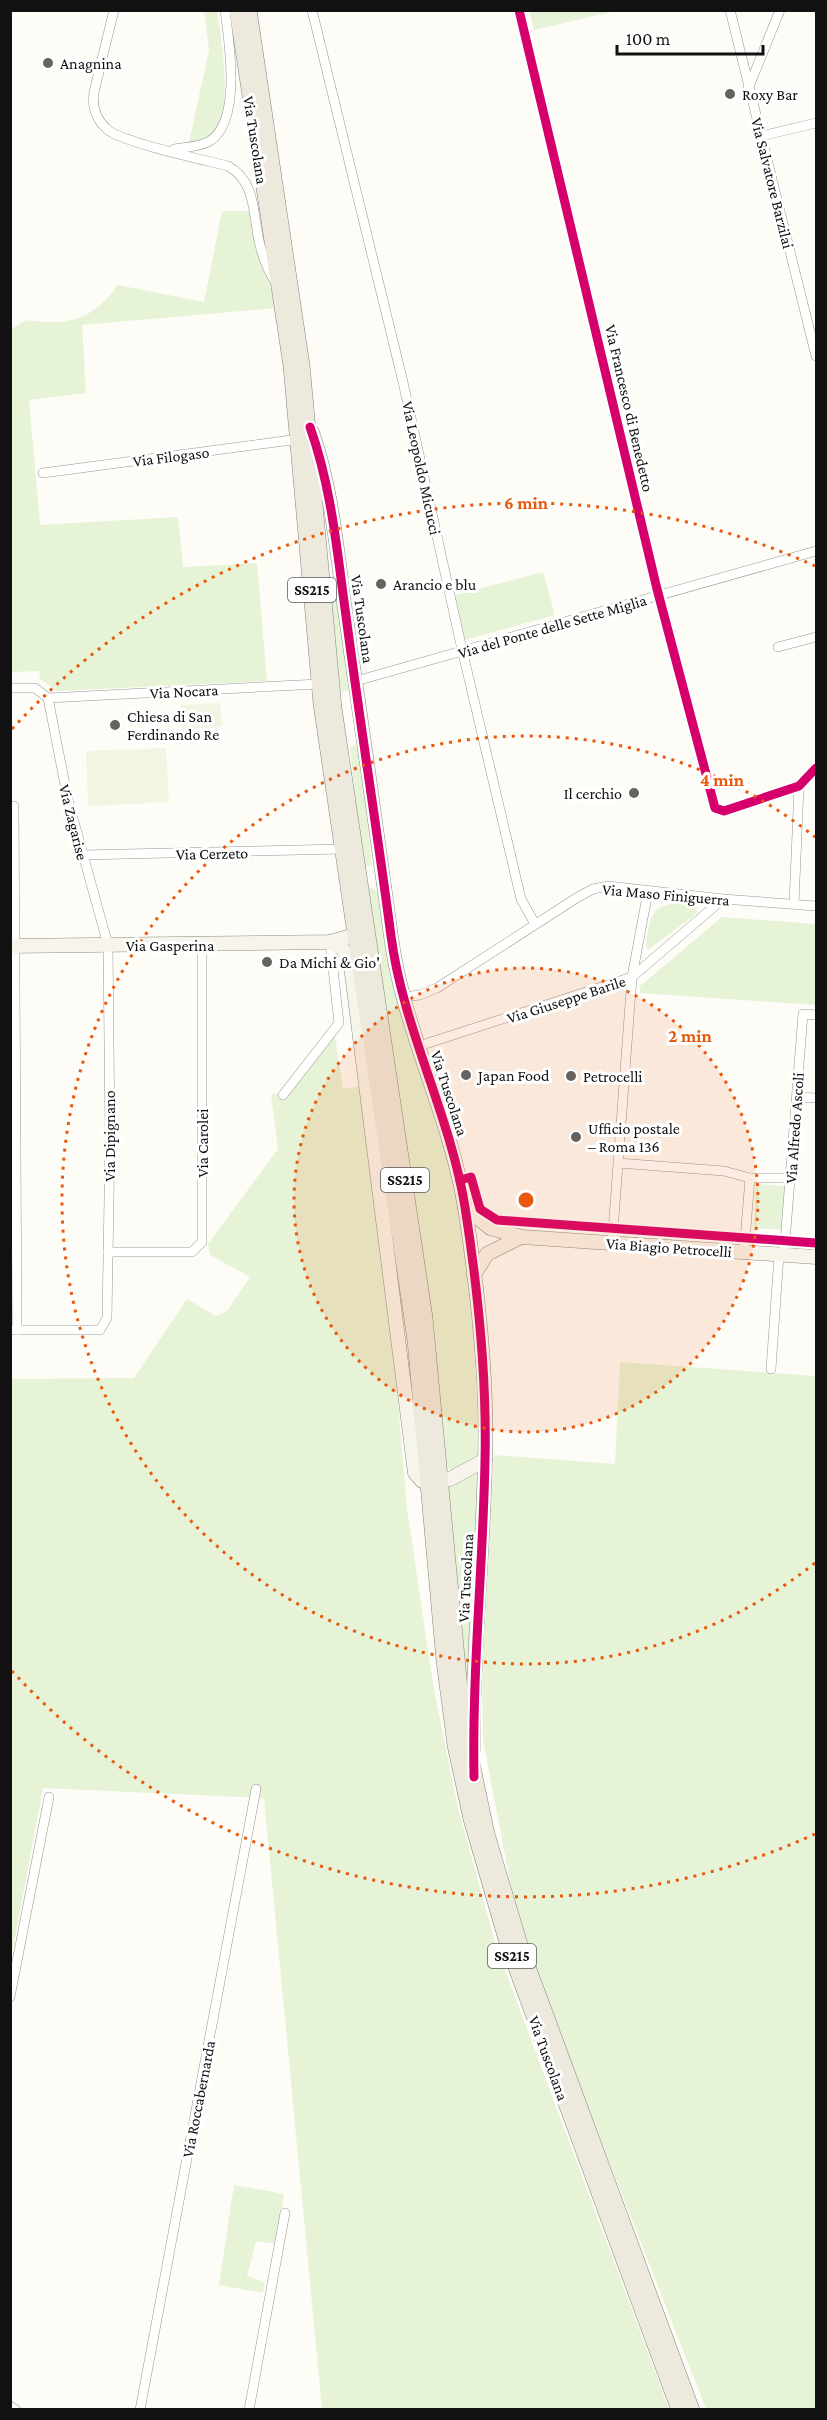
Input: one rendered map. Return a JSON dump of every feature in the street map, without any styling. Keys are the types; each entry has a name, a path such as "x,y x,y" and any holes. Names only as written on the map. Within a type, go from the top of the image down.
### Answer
{"main road":[{"name":"Via Tuscolana","path":"237,10 279,290 334,708 354,884 418,1268 435,1482 447,1694 471,1819 516,1968 679,2409"},
{"name":"Via Tuscolana","path":"249,10 310,428 319,684 342,849 354,884 355,935 435,1482 458,1692 474,1777 493,1855 528,1970 692,2409"}],"street":[{"path":"114,10 94,87 94,109 102,123 116,135 228,166 242,177 252,197 263,256 279,290"},
{"path":"168,149 206,143 216,136 223,123 233,75 225,10"},
{"name":"Via Leopoldo Micucci","path":"312,10 403,381 462,652 521,899 535,924"},
{"name":"Via Francesco di Benedetto","path":"519,10 659,596 716,810 724,811 799,786"},
{"name":"Via Salvatore Barzilai","path":"730,10 748,88 812,319 816,356"},
{"path":"748,88 780,10"},
{"path":"761,136 816,123"},
{"name":"Via Tuscolana","path":"310,428 323,467 342,582 397,975 450,1140 465,1207 474,1275 482,1365 485,1460 473,1703 474,1777"},
{"name":"Via Filogaso","path":"43,473 299,440"},
{"name":"Via del Ponte delle Sette Miglia","path":"356,681 816,551"},
{"path":"316,572 331,570 342,582"},
{"path":"778,647 816,637"},
{"name":"Via Nocara","path":"48,698 319,684"},
{"path":"10,688 35,688 48,698"},
{"name":"Via Zagarise","path":"48,698 68,800 108,945"},
{"path":"794,904 799,786 816,768"},
{"path":"14,806 12,946 14,1330"},
{"name":"Via Cerzeto","path":"82,855 342,849"},
{"path":"354,884 376,882 385,890"},
{"name":"Via Maso Finiguerra","path":"403,997 420,995 437,988 535,924 598,887 612,886 723,899 816,906"},
{"path":"612,1244 632,977 648,891"},
{"name":"Via Giuseppe Barile","path":"419,1046 632,977 723,899"},
{"name":"Via Gasperina","path":"12,946 330,942 355,935"},
{"path":"330,942 341,947 351,966 368,1020"},
{"path":"283,1095 339,1023 330,942"},
{"name":"Via Dipignano","path":"14,1330 98,1330 105,1326 107,1318 108,945"},
{"name":"Via Carolei","path":"108,1252 192,1252 202,1242 202,945"},
{"path":"351,966 385,1218 415,1473 419,1480 435,1482 458,1475 485,1460"},
{"name":"Via Alfredo Ascoli","path":"771,1369 803,1014 816,1015"},
{"path":"797,1097 816,1098"},
{"path":"385,1218 387,1145"},
{"path":"618,1163 729,1171 750,1178 790,1178"},
{"path":"744,1252 750,1178"},
{"name":"Via Biagio Petrocelli","path":"465,1207 490,1228 522,1237 816,1257"},
{"path":"474,1275 487,1254 522,1237"},
{"name":"Via Roccabernarda","path":"140,2409 256,1789"},
{"path":"10,1996 49,1797"},
{"path":"249,2409 285,2212"},
{"path":"10,2406 16,2409"}],"green space":[{"path":"529,10 616,11 534,30"},
{"path":"204,11 217,11 224,67 223,110 217,127 206,139 189,142 209,50"},
{"path":"222,211 250,211 276,308 82,325 86,393 29,400 40,525 178,517 183,567 257,563 267,681 57,691 40,679 39,671 11,672 10,330 26,320 54,322 78,318 98,306 118,285 204,302"},
{"path":"543,572 555,615 465,640 455,595"},
{"path":"327,574 335,584 351,691 338,692"},
{"path":"220,703 222,727 182,729 180,705"},
{"path":"359,745 372,866 362,867 350,746"},
{"path":"166,748 169,802 88,806 86,751"},
{"path":"365,886 375,889 377,894 390,975 454,1173 466,1245 474,1339 479,1453 476,1459 452,1472 444,1465"},
{"path":"691,903 697,908 696,914 648,950 646,943 650,921 657,909 667,905"},
{"path":"722,917 816,924 816,1005 640,993 640,986"},
{"path":"335,1036 343,1089 361,1086 397,1390 407,1508 433,1684 458,1808 496,1946 669,2409 322,2409 264,1798 43,1788 11,1959 11,1379 134,1378 187,1299 216,1316 227,1311 250,1277 210,1255 208,1244 278,1149 271,1094 290,1092"},
{"path":"756,1184 786,1186 783,1230 754,1228"},
{"path":"620,1362 816,1376 816,2409 706,2409 524,1944 483,1740 482,1673 494,1455 615,1464"},
{"path":"479,1471 469,1702 446,1488"},
{"path":"234,2185 284,2194 276,2244 256,2241 247,2276 265,2282 263,2293 219,2285"}],"cycle path":[{"path":"519,10 657,589 715,808 724,811 799,786 816,768"},
{"path":"310,427 324,474 333,521 397,971 458,1172 474,1270 481,1334 485,1429 474,1777"},
{"path":"460,1180 471,1177 480,1209 497,1220 816,1243"}],"place":[{"name":"Anagnina","path":"48,63"},
{"name":"Roxy Bar","path":"730,94"},
{"name":"Arancio e blu","path":"381,584"},
{"name":"Chiesa di San Ferdinando Re","path":"115,725"},
{"name":"Il cerchio","path":"634,793"},
{"name":"Da Michi & Gio'","path":"267,962"},
{"name":"Japan Food","path":"466,1075"},
{"name":"Petrocelli","path":"571,1076"},
{"name":"Ufficio postale – Roma 136","path":"576,1137"}]}
